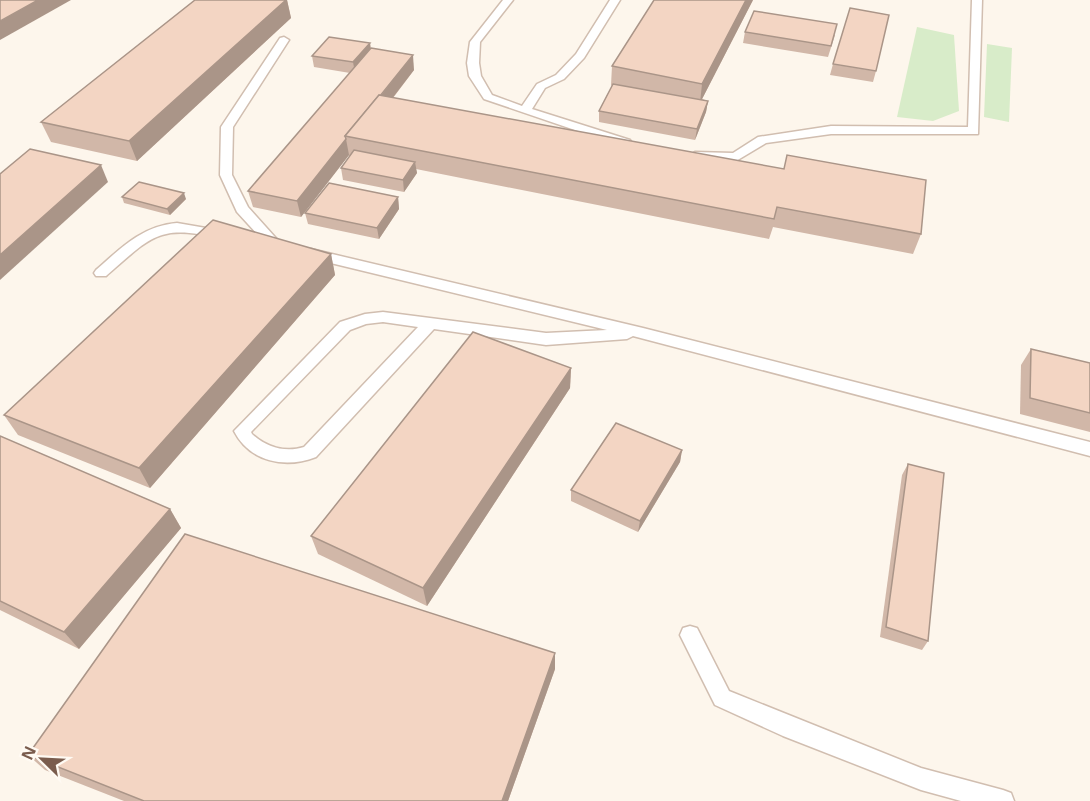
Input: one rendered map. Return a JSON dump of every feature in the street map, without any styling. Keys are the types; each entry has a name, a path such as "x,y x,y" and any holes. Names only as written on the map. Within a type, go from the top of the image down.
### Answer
{"lane":[{"path":"508,0 476,42 473,63 475,76 488,97 525,111 638,146"},
{"path":"525,111 541,86 560,77 580,56 615,0"},
{"path":"676,156 736,157 762,140 831,130 974,131 977,0"},
{"path":"284,40 227,127 226,175 242,209 287,248"},
{"path":"101,273 150,233 183,228 200,229 643,333 1090,449"},
{"path":"431,323 310,452 292,458 253,447 245,440 242,431 345,326 365,319 383,317 431,323 546,339 643,333"},
{"path":"690,635 722,698 921,779 1003,801"}],"green space":[{"path":"917,27 954,35 959,111 933,121 897,117"},
{"path":"987,44 1012,48 1009,122 984,117"}],"building":[{"path":"0,0 38,0 0,21"},
{"path":"195,0 286,0 129,141 41,122"},
{"path":"654,0 746,0 702,84 612,66"},
{"path":"850,8 889,15 876,71 833,64"},
{"path":"754,11 837,24 831,46 745,32"},
{"path":"329,37 370,43 353,62 312,56"},
{"path":"371,48 413,55 345,136 346,139 297,201 248,191"},
{"path":"613,84 708,101 697,129 599,111"},
{"path":"379,95 784,169 787,155 926,180 921,234 777,207 774,219 345,136"},
{"path":"30,149 101,165 0,255 0,174"},
{"path":"354,150 415,162 403,180 341,168"},
{"path":"139,182 184,193 167,209 122,197"},
{"path":"329,183 398,197 377,228 305,213"},
{"path":"213,220 331,254 139,468 4,415"},
{"path":"473,332 571,368 423,588 311,536"},
{"path":"1031,349 1090,363 1090,413 1030,398"},
{"path":"616,423 682,450 640,521 571,490"},
{"path":"0,436 170,509 64,632 0,601"},
{"path":"908,464 944,473 928,641 886,627"},
{"path":"185,534 555,653 502,801 144,801 28,755"}]}
